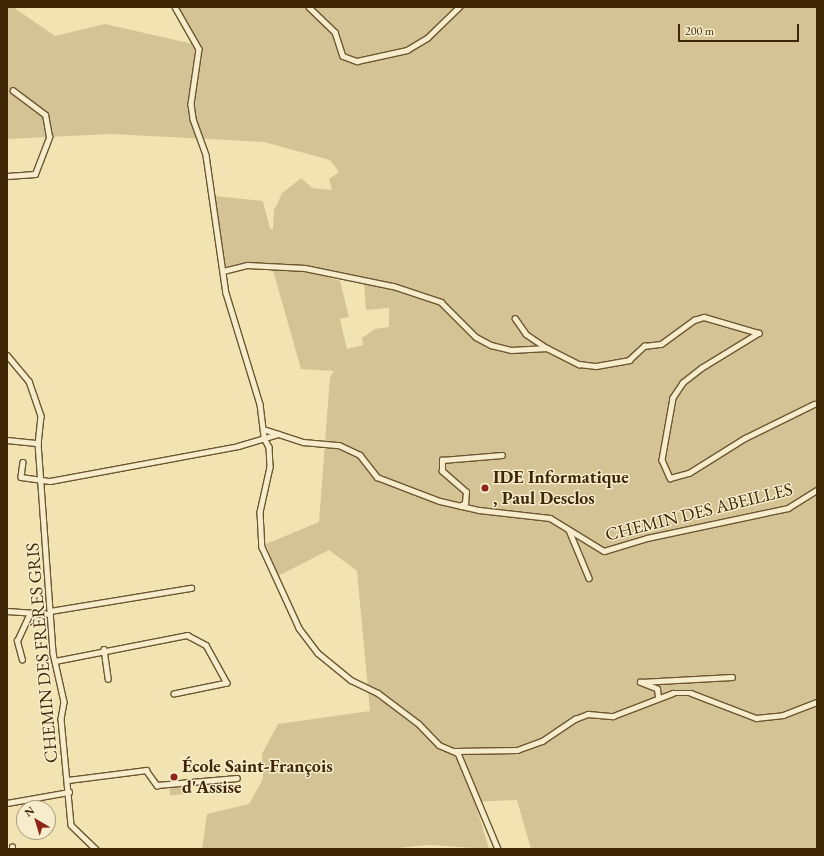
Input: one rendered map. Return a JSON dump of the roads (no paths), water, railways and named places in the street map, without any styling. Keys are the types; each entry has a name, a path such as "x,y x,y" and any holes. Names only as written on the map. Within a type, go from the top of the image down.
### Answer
{"street":[{"path":"175,7 199,49 191,104 206,155 223,271 231,314 266,430 264,438 269,447 270,467 260,512 262,547 303,635 351,680 378,693 419,724 439,745 455,751 517,750 542,741 575,719 588,714 613,716 658,697 691,693 756,718 783,715 817,702"},
{"path":"309,7 335,32 343,56 352,61 407,50 427,38 459,7"},
{"path":"7,176 35,174 49,136 45,115 13,91"},
{"path":"223,271 247,265 305,268 394,286 441,302 476,337 491,345 511,350 547,348"},
{"path":"515,318 526,334 547,348 579,364 596,366 629,360 644,346 661,344 694,320 704,317 759,333 702,368 683,383 673,398 662,460 670,478 689,473 745,438 814,404"},
{"name":"CHEMIN DES FRÈRES GRIS","path":"7,355 29,381 41,416 38,443 42,478 50,613 55,661 64,702 61,721 68,780 71,825 96,849"},
{"name":"CHEMIN DES ABEILLES","path":"266,430 303,442 339,445 360,455 377,477 460,506 550,518 604,552 647,538 788,508 817,490"},
{"path":"23,462 21,477 42,478 50,481 238,446 278,434"},
{"path":"7,440 38,443"},
{"path":"460,506 464,503 466,492 442,471 442,460 502,455"},
{"path":"569,530 589,578"},
{"path":"7,611 29,615 50,613 191,588"},
{"path":"22,660 17,640 29,615"},
{"path":"55,661 104,649 179,635 206,645 227,683 174,694"},
{"path":"104,649 108,679"},
{"path":"658,697 656,689 640,682 732,677"},
{"path":"455,751 464,762 498,849"},
{"path":"68,780 146,770 157,785 237,778"},
{"path":"7,803 69,792"}],"place":[{"name":"IDE Informatique , Paul Desclos","path":"485,488"},
{"name":"École Saint-François d'Assise","path":"174,777"}]}
